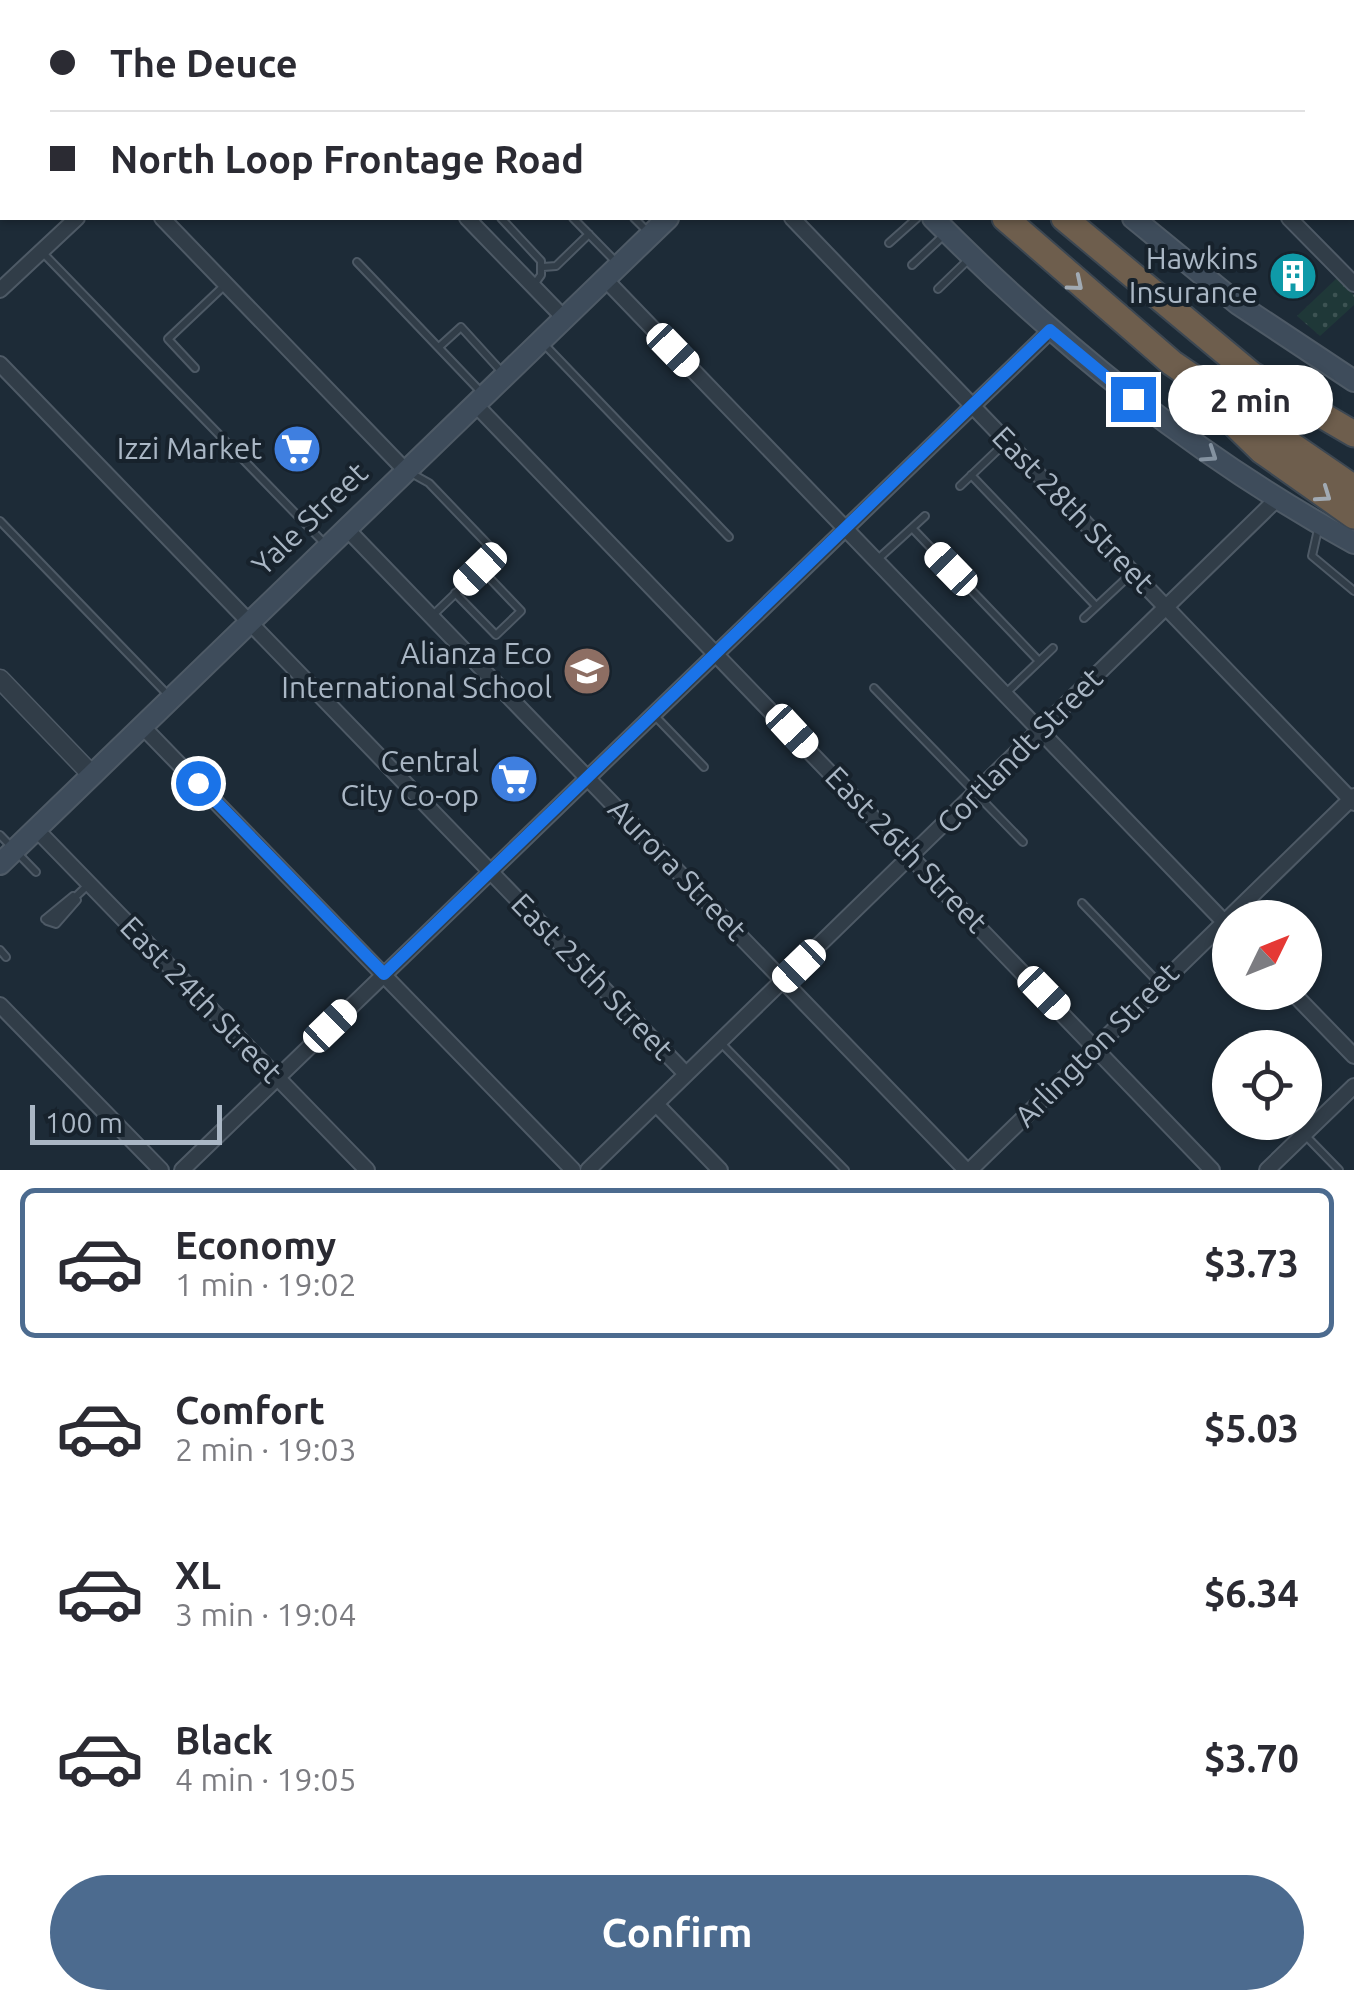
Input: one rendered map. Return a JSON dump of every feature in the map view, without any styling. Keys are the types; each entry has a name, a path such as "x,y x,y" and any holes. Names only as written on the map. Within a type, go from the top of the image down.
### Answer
{"highway":[{"path":"1006,220 1172,363 1262,451 1354,516"},
{"path":"1066,220 1251,374 1354,434"},
{"path":"1172,363 1354,488"},
{"path":"1251,374 1354,424"}],"main road":[{"path":"1135,220 1238,304 1354,381"},
{"name":"Yale Street","path":"5,850 36,829 478,398 664,223"},
{"path":"940,225 1050,330 1172,428 1354,543"}],"street":[{"path":"0,290 75,220"},
{"path":"164,220 405,470"},
{"name":"East 28th Street","path":"794,220 1353,799"},
{"path":"1291,220 1354,284"},
{"path":"476,221 564,318"},
{"path":"612,272 846,530 1212,910"},
{"path":"182,1170 719,655 1050,330"},
{"name":"East 25th Street","path":"0,364 686,1074"},
{"name":"East 26th Street","path":"478,398 1212,1170"},
{"name":"Cortlandt Street","path":"588,1170 1278,498"},
{"name":"Aurora Street","path":"345,527 968,1170"},
{"path":"0,680 92,775"},
{"path":"142,726 573,1170"},
{"name":"Arlington Street","path":"1250,900 1353,799"},
{"name":"East 24th Street","path":"36,829 84,889 367,1170"},
{"name":"Arlington Street","path":"968,1170 1212,937"},
{"path":"0,1006 161,1170"},
{"path":"1309,1010 1354,1056"},
{"path":"1322,1117 1354,1086"},
{"name":"East 25th Street","path":"656,1104 720,1170"},
{"path":"1267,1170 1298,1140"}],"lane":[{"path":"503,220 543,267"},
{"path":"575,220 589,234 612,272"},
{"path":"889,243 914,220"},
{"path":"912,265 940,225"},
{"path":"543,267 556,266 589,234"},
{"path":"42,251 326,545"},
{"path":"938,290 972,256"},
{"path":"357,262 439,347 478,398"},
{"path":"534,286 543,267"},
{"path":"195,368 168,339 226,284"},
{"path":"439,347 460,328 504,374"},
{"path":"540,340 729,537"},
{"path":"960,486 1006,442"},
{"path":"405,470 429,484 496,554"},
{"path":"971,475 1096,606"},
{"path":"876,561 925,516"},
{"path":"0,521 170,698"},
{"path":"1320,524 1312,556 1354,591"},
{"path":"912,528 1039,661"},
{"path":"432,616 480,569 521,611 496,635 456,593"},
{"path":"1084,618 1132,572"},
{"path":"1004,694 1053,648"},
{"path":"874,688 1024,842"},
{"path":"655,716 704,767"},
{"path":"5,850 36,872"},
{"path":"45,919 52,920 84,889"},
{"path":"1082,903 1160,984"},
{"path":"720,1042 845,1170"},
{"path":"1310,1140 1339,1170"}],"green space":[{"path":"1337,278 1354,295 1354,305 1320,336 1297,316"}],"place":[{"name":"Hawkins Insurance","path":"1293,276"},
{"name":"Izzi Market","path":"297,449"},
{"name":"Alianza Eco International School","path":"587,671"},
{"name":"Central City Co-op","path":"514,779"}],"route":[{"path":"198,783 384,974 719,655 1050,330 1133,399"}]}
